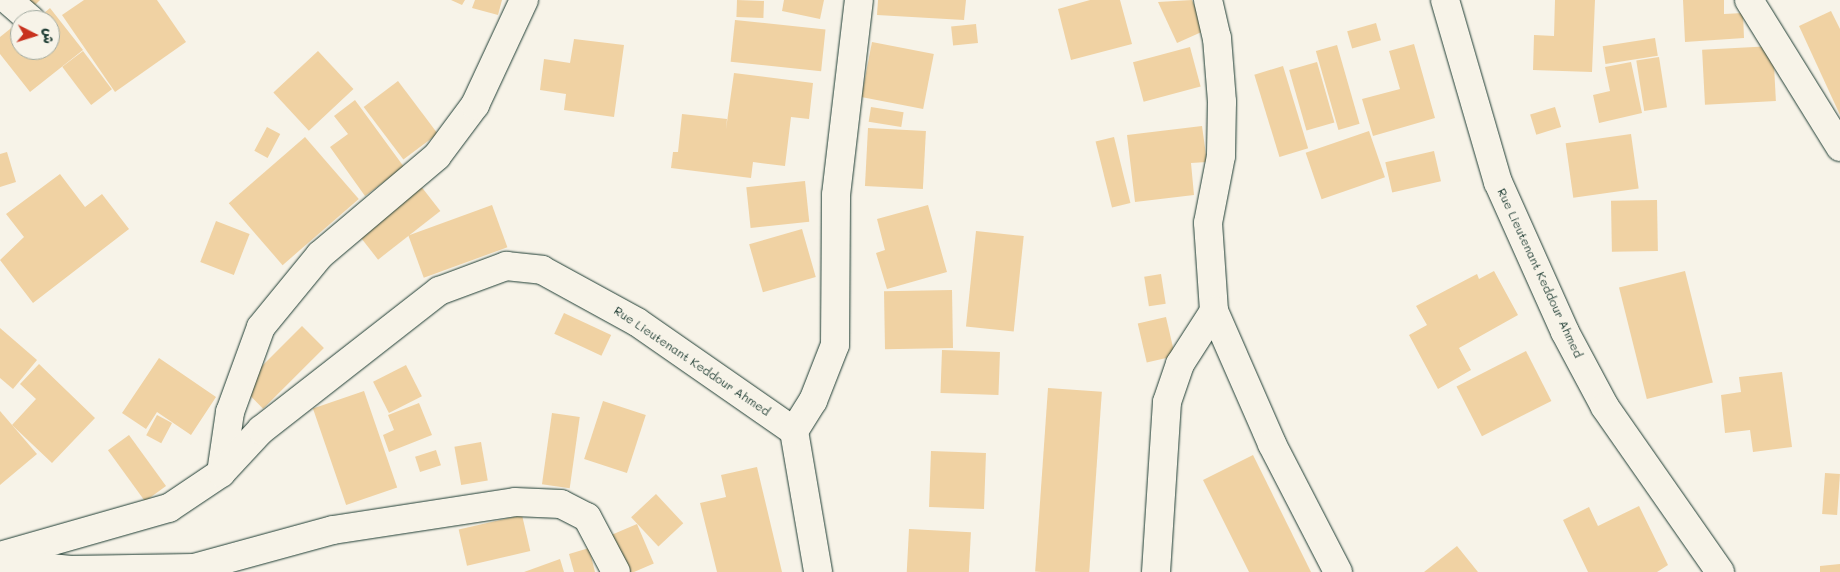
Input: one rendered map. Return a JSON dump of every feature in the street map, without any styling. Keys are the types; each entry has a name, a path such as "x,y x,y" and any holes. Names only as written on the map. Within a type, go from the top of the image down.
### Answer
{"street":[{"path":"8,0 20,10"},
{"path":"221,473 230,412 261,327 320,255 437,156 475,106 524,0"},
{"path":"818,572 794,430 814,401 835,345 836,195 859,0"},
{"path":"1208,0 1217,38 1222,102 1221,156 1208,224 1214,311 1272,444 1338,572"},
{"name":"Rue Lieutenant Keddour Ahmed","path":"1446,0 1498,182 1565,332 1605,407 1720,572"},
{"path":"1749,0 1840,147"},
{"name":"Rue Lieutenant Keddour Ahmed","path":"0,556 169,508 221,473 261,430 439,291 506,266 542,270 637,322 794,430"},
{"path":"1156,572 1167,402 1180,364 1214,311"},
{"path":"0,563 71,570 194,568 333,530 515,502 561,504 587,517 616,572"}],"building":[{"path":"29,0 40,0 34,6"},
{"path":"84,0 157,0 186,42 115,92 62,15"},
{"path":"451,0 465,0 462,5"},
{"path":"475,0 502,0 498,15 472,8"},
{"path":"737,0 764,1 763,18 736,17"},
{"path":"784,0 824,0 820,19 782,11"},
{"path":"878,0 966,0 964,20 877,15"},
{"path":"1090,0 1120,0 1132,44 1071,60 1058,9"},
{"path":"1192,0 1206,30 1177,43 1158,2"},
{"path":"1555,0 1595,0 1592,72 1533,70 1534,35 1554,36"},
{"path":"1683,0 1724,0 1724,14 1743,13 1744,38 1685,42"},
{"path":"1831,11 1840,29 1840,115 1799,26"},
{"path":"735,20 826,30 821,71 731,62"},
{"path":"60,21 83,50 30,92 0,54 0,37 10,29 10,60 60,60"},
{"path":"1376,23 1381,40 1352,49 1347,31"},
{"path":"976,24 978,43 953,46 951,27"},
{"path":"1655,38 1658,56 1605,64 1603,46"},
{"path":"574,39 624,45 614,117 564,110 566,94 540,90 544,59 570,63"},
{"path":"872,42 934,54 923,109 861,97"},
{"path":"1414,44 1435,118 1373,136 1362,99 1400,89 1389,51"},
{"path":"1337,45 1360,124 1338,130 1316,51"},
{"path":"1773,46 1776,101 1705,105 1702,50"},
{"path":"1190,47 1201,87 1144,102 1133,62"},
{"path":"83,51 112,89 91,105 62,67"},
{"path":"318,51 353,89 309,131 273,93"},
{"path":"1659,57 1667,107 1644,111 1636,61"},
{"path":"1317,62 1334,123 1306,131 1289,70"},
{"path":"1631,62 1642,113 1599,123 1593,95 1610,91 1605,67"},
{"path":"1283,66 1308,148 1279,157 1254,75"},
{"path":"734,73 813,83 809,119 791,117 785,166 753,162 751,178 671,168 673,152 678,152 682,114 727,119 726,129"},
{"path":"398,81 438,134 403,160 364,107"},
{"path":"355,100 404,167 365,196 330,147 348,134 334,116"},
{"path":"871,107 904,112 901,127 869,122"},
{"path":"1555,107 1561,127 1536,135 1530,115"},
{"path":"1202,126 1207,162 1191,163 1194,195 1135,202 1127,135"},
{"path":"267,127 280,134 268,158 254,151"},
{"path":"868,128 926,131 923,189 865,186"},
{"path":"1369,131 1385,177 1322,199 1306,153"},
{"path":"1631,134 1639,188 1573,198 1566,143"},
{"path":"305,137 359,199 283,265 229,203"},
{"path":"1114,137 1130,203 1112,208 1096,142"},
{"path":"1434,151 1441,181 1392,192 1385,162"},
{"path":"7,152 16,182 0,187 0,154"},
{"path":"60,174 85,207 102,194 129,229 33,303 0,260 24,237 6,214"},
{"path":"805,181 809,222 751,228 746,187"},
{"path":"420,185 440,211 378,260 358,234"},
{"path":"1657,200 1658,251 1612,252 1611,201"},
{"path":"492,205 507,247 424,278 408,235"},
{"path":"928,205 947,272 887,289 876,253 885,250 877,219"},
{"path":"216,221 250,234 234,275 200,262"},
{"path":"802,229 816,277 763,292 749,244"},
{"path":"976,231 1024,236 1014,331 966,326"},
{"path":"1494,271 1518,315 1459,348 1471,370 1438,389 1409,335 1427,325 1416,306 1477,274 1479,279"},
{"path":"1685,271 1713,383 1647,399 1619,287"},
{"path":"1161,274 1166,304 1149,306 1144,277"},
{"path":"952,290 953,348 885,349 884,291"},
{"path":"564,313 611,335 601,356 554,334"},
{"path":"1166,317 1175,356 1147,362 1138,324"},
{"path":"302,326 324,348 263,409 241,387"},
{"path":"0,328 37,360 13,389 0,378"},
{"path":"942,350 1000,352 998,395 940,393"},
{"path":"1526,351 1551,401 1482,436 1457,386"},
{"path":"159,358 216,397 191,435 157,412 146,429 122,413"},
{"path":"39,364 95,418 52,463 12,425 36,399 20,384"},
{"path":"406,365 422,396 389,413 373,382"},
{"path":"1782,372 1792,447 1753,452 1750,430 1725,433 1721,395 1741,392 1739,377"},
{"path":"1048,388 1102,392 1089,572 1035,572"},
{"path":"364,391 397,487 346,505 313,409"},
{"path":"603,401 646,415 627,473 584,459"},
{"path":"419,403 432,435 389,452 383,435 394,430 388,415"},
{"path":"0,411 37,454 0,485"},
{"path":"552,413 580,417 570,488 542,484"},
{"path":"157,415 172,423 161,443 146,435"},
{"path":"129,435 166,486 145,501 108,450"},
{"path":"481,442 488,480 461,485 454,447"},
{"path":"436,450 441,465 420,472 415,457"},
{"path":"931,451 986,453 984,509 929,507"},
{"path":"1253,455 1311,572 1249,572 1203,480"},
{"path":"757,467 782,572 717,572 700,503 726,497 721,475"},
{"path":"1825,473 1840,474 1837,515 1822,514"},
{"path":"656,494 683,523 658,546 631,517"},
{"path":"1639,506 1668,565 1657,572 1588,572 1563,520 1589,507 1598,526"},
{"path":"522,515 530,551 467,566 459,530"},
{"path":"637,524 654,564 634,572 627,572 611,535"},
{"path":"909,529 971,532 969,572 907,572"},
{"path":"1457,546 1478,572 1424,572"},
{"path":"589,548 595,572 574,572 569,554"},
{"path":"560,559 564,572 524,572"},
{"path":"1840,564 1840,572 1820,572 1820,566"}]}
